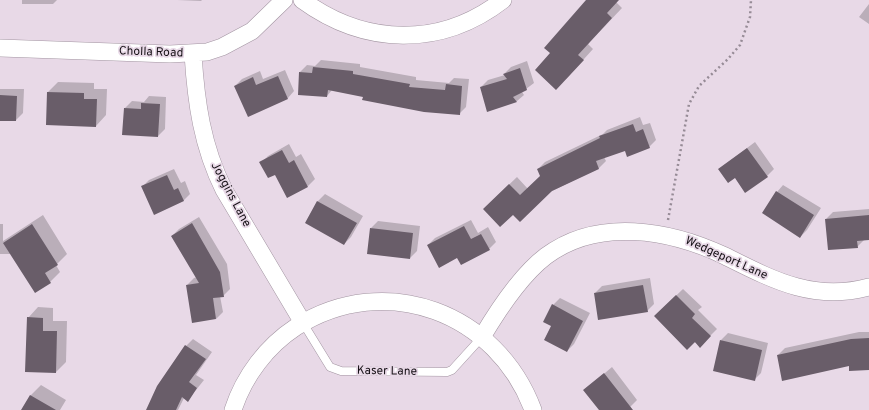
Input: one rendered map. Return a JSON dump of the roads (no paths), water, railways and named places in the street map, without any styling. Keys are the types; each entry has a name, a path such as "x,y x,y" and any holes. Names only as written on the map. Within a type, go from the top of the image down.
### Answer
{"street":[{"name":"Cholla Road","path":"0,48 193,54 207,52 222,47 252,31 284,0"},
{"path":"302,0 338,21 354,28 386,35 402,36 418,35 456,26 479,16 503,0"},
{"name":"Joggins Lane","path":"193,54 200,124 213,167 224,190 303,323"},
{"name":"Wedgeport Lane","path":"482,336 495,316 531,269 560,246 601,233 622,231 640,232 678,238 725,256 764,276 802,289 828,292 869,287"},
{"path":"233,410 246,380 262,358 281,339 303,323 327,312 343,307 377,302 394,302 428,308 460,321 482,336 511,367 519,380 533,410"}],"lane":[{"name":"Kaser Lane","path":"303,323 330,367 341,371 447,372 452,370 482,336"}]}
